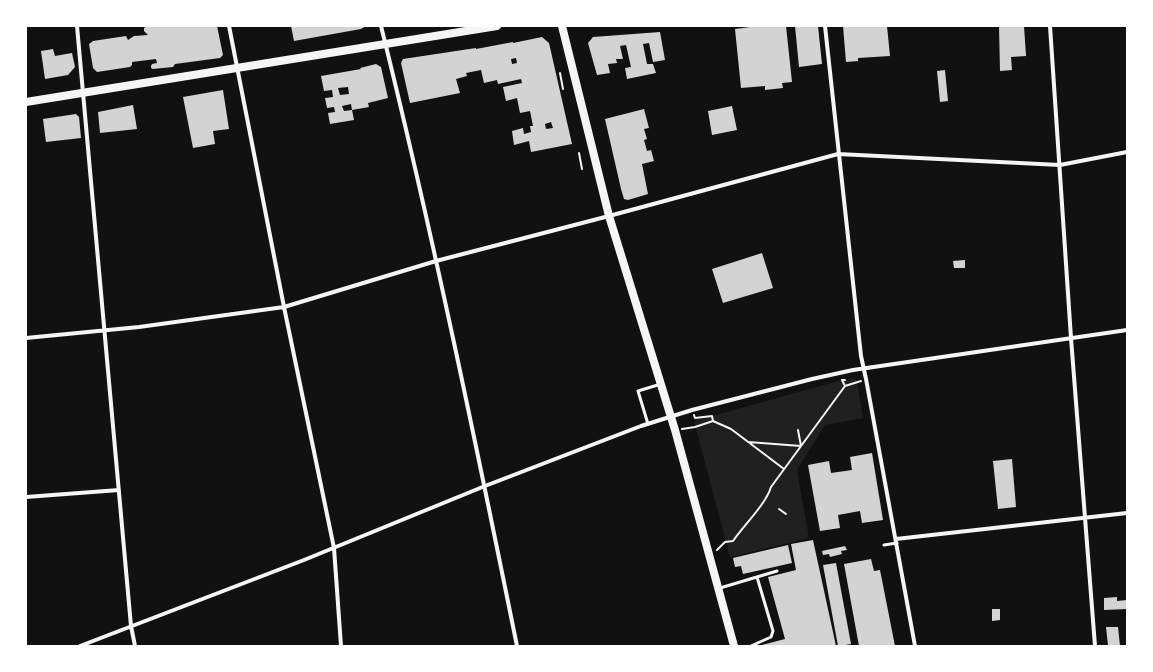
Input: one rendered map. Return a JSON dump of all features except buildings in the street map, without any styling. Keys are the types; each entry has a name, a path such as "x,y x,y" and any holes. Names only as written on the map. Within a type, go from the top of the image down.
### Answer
{"main road":[{"path":"26,102 497,26"},
{"path":"562,26 609,216 675,430 734,646"}],"street":[{"path":"77,26 134,646"},
{"path":"229,26 284,307 334,548 341,646"},
{"path":"381,26 436,260 485,486 517,646"},
{"path":"825,26 861,356 915,646"},
{"path":"1050,26 1071,338 1095,646"},
{"path":"26,338 139,326 284,307 436,260 609,216 838,154 1060,165 1127,152"},
{"path":"80,646 334,548 485,486 648,424 692,410 812,379 864,368 1127,330"},
{"path":"26,497 119,490"},
{"path":"896,541 1127,513"}],"lane":[{"path":"648,424 638,391 661,384"},
{"path":"884,545 896,541"},
{"path":"718,588 777,571"},
{"path":"751,646 771,638 773,631 756,577"}],"path":[{"path":"560,72 563,89"},
{"path":"579,153 582,169"},
{"path":"710,558 725,542 733,541 845,386 866,379"},
{"path":"692,410 695,418 712,416 713,421"},
{"path":"675,430 695,427 713,421 731,429 784,469"},
{"path":"798,430 801,446"},
{"path":"748,442 801,446"},
{"path":"779,509 786,514"}],"shaded area":[{"path":"855,379 863,418 825,425 797,470 809,538 730,557 694,421 842,380"}]}
